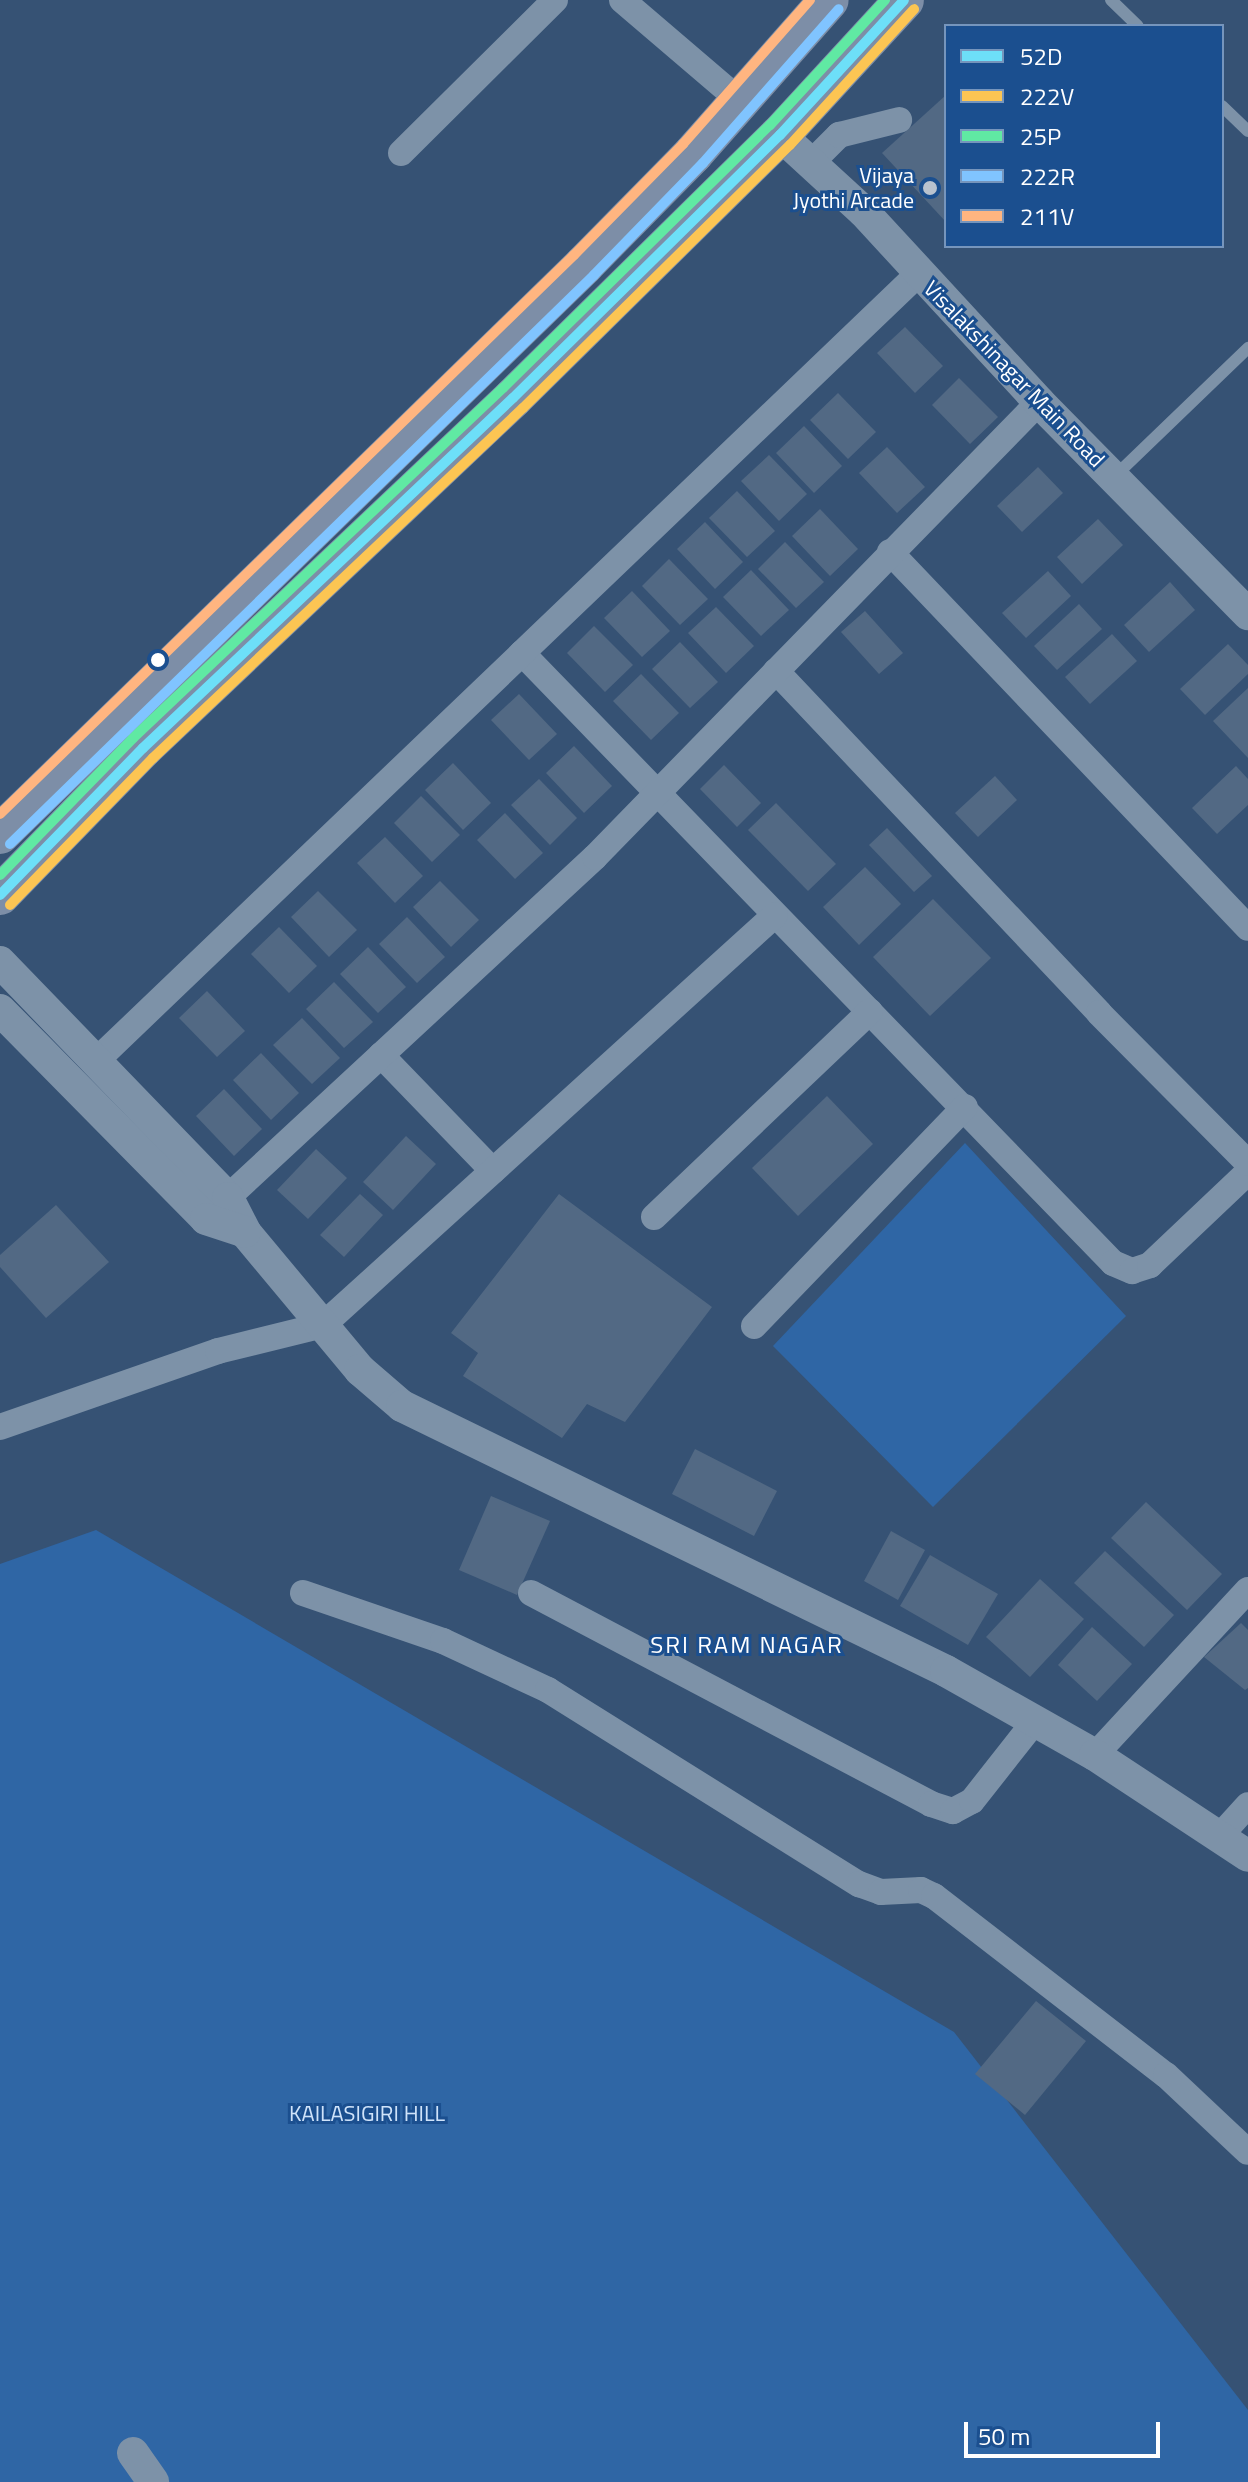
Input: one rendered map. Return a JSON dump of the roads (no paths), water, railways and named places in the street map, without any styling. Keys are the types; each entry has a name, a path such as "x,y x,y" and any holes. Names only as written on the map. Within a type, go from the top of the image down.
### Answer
{"main road":[{"path":"0,834 584,265 693,154 829,0"},
{"path":"0,895 143,748 513,398 780,135 904,0"},
{"path":"0,818 45,790"}],"street":[{"path":"401,153 555,0"},
{"path":"622,0 739,100"},
{"path":"811,163 839,135 899,120"},
{"name":"Visalakshinagar Main Road","path":"780,135 863,211 1039,402 1248,614"},
{"path":"97,1060 918,274"},
{"path":"217,1208 595,857 1039,402"},
{"path":"890,552 1248,928"},
{"path":"522,653 1113,1263 1132,1271 1150,1265 1167,1253 1248,1172"},
{"path":"776,671 1099,1013 1248,1163"},
{"path":"0,1427 218,1351 323,1325 775,915"},
{"path":"0,962 97,1060 217,1208"},
{"path":"0,1010 245,1232 360,1370 402,1406 946,1671 1095,1755 1248,1856"},
{"path":"654,1217 870,1011"},
{"path":"381,1055 493,1171"},
{"path":"754,1326 965,1107"},
{"path":"1095,1755 1248,1590"},
{"path":"303,1593 443,1641 510,1670 870,1889 921,1890 934,1896 1166,2075 1248,2152"},
{"path":"531,1593 931,1804 953,1811 972,1801 1035,1721"},
{"path":"1219,1837 1248,1805"},
{"path":"133,2453 153,2482"}],"lane":[{"path":"1111,0 1136,24"},
{"path":"1224,108 1248,131"},
{"path":"1114,478 1248,348"}],"place":[{"name":"Vijaya Jyothi Arcade","path":"930,188"}],"district":[{"name":"SRI RAM NAGAR","path":"747,1645"}],"park label":[{"name":"KAILASIGIRI HILL","path":"367,2114"}]}
